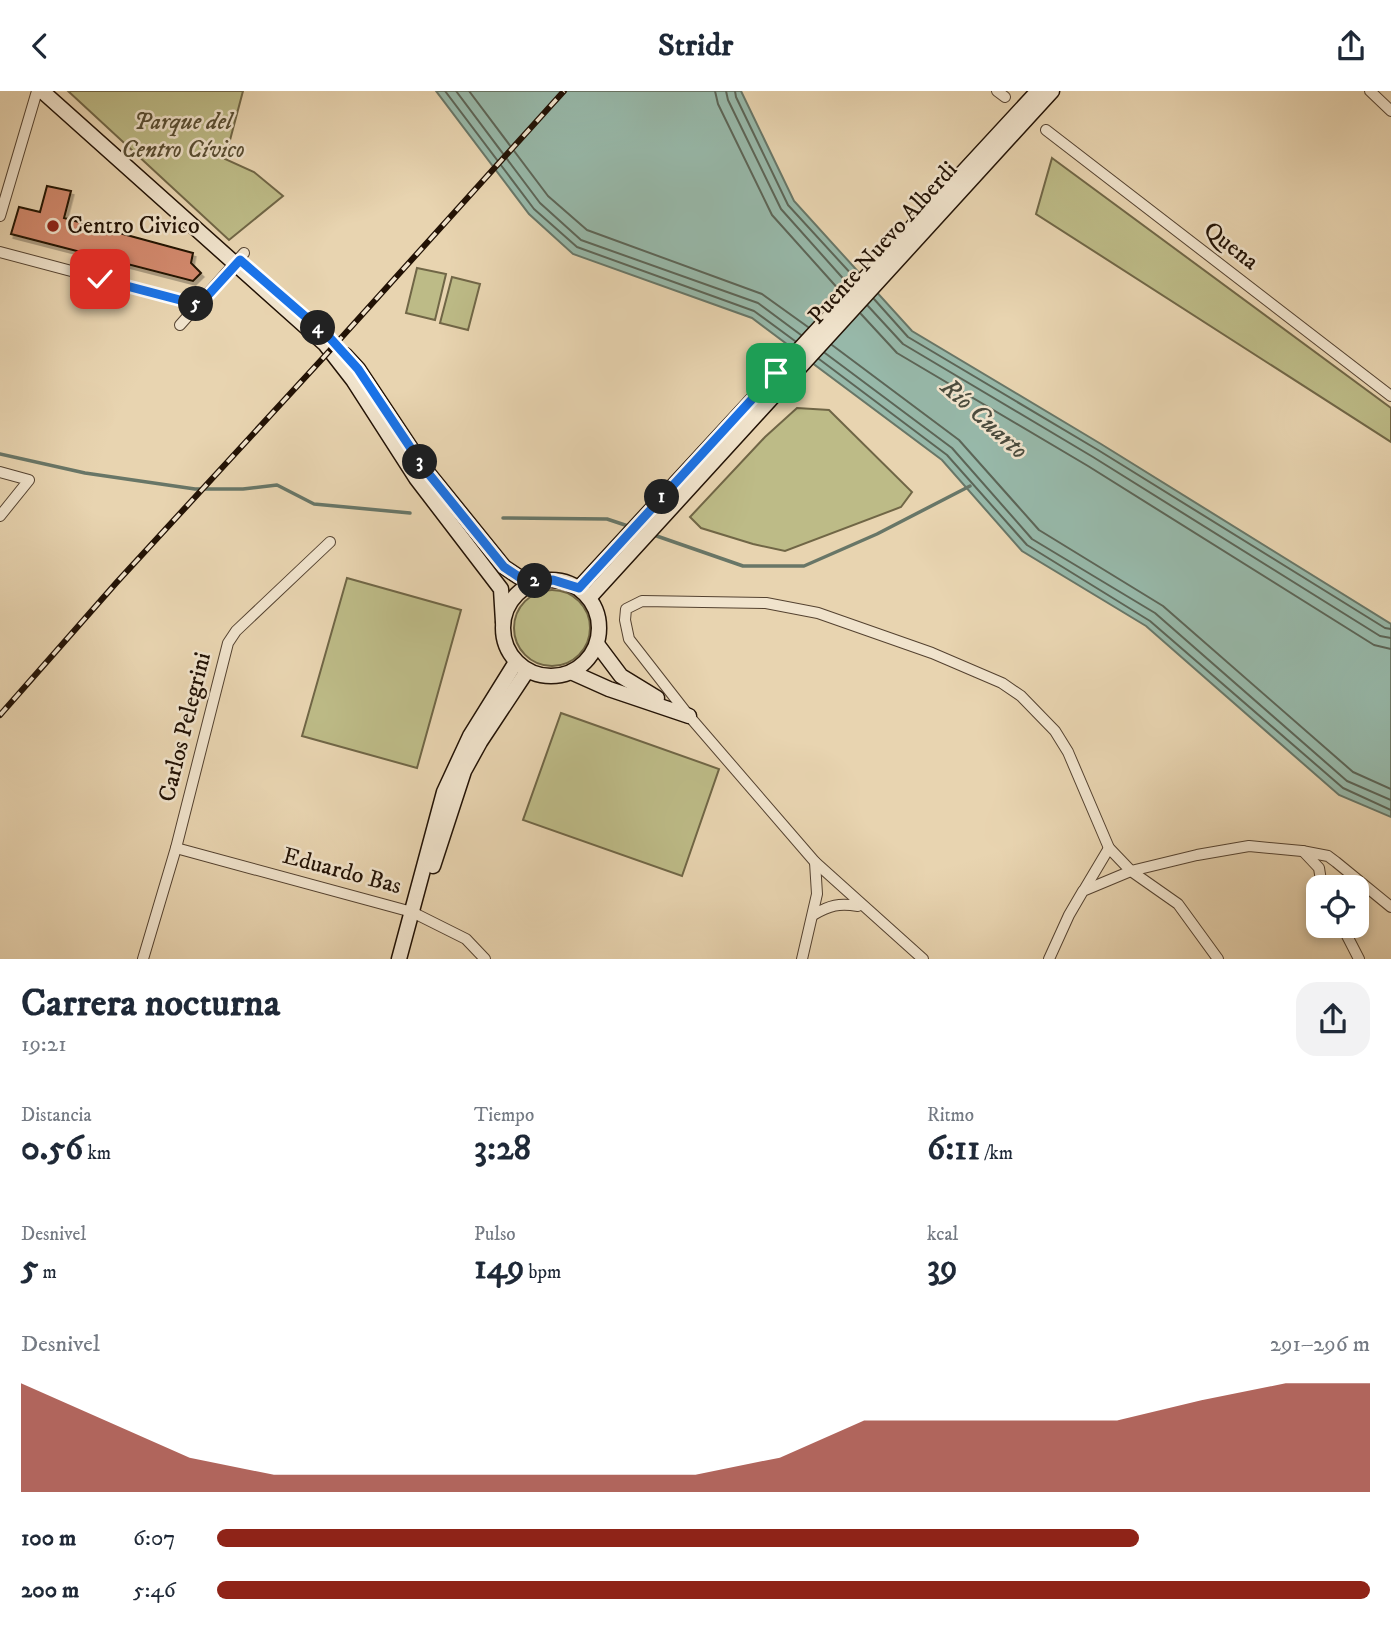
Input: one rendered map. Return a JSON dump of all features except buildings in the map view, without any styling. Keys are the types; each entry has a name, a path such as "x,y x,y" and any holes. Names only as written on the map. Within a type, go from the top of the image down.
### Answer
{"main road":[{"path":"40,91 240,259 325,344 340,362 416,478 501,589 503,622 506,644 522,666 548,676 571,672 591,655 597,644 600,628 596,612 584,593 553,580 538,582 521,590 509,604 503,622"},
{"path":"56,91 330,338 358,369 424,468 504,567 519,577 538,582"},
{"path":"979,162 1038,91"},
{"path":"979,162 1052,91"},
{"name":"Puente Nuevo Alberdi","path":"584,593 979,162"},
{"path":"597,644 621,676 689,716"},
{"path":"399,959 412,912 434,864 464,771 522,666"},
{"path":"571,672 609,689 689,716"}],"street":[{"path":"0,216 40,91"},
{"path":"1370,91 1389,105"},
{"name":"Quena","path":"1046,130 1391,396"},
{"path":"0,253 199,305"},
{"path":"180,325 240,259"},
{"path":"0,472 29,480 0,516"},
{"name":"Carlos Pelegrini","path":"144,959 176,848 228,643 236,631 330,542"},
{"path":"923,959 814,862 689,716 629,639 626,609 642,601 724,602 766,603 818,613 932,653 1002,683 1021,696 1055,731 1069,752 1109,848 1118,860 1178,904 1218,959"},
{"path":"1083,891 1131,871 1249,846 1328,856 1391,907"},
{"name":"Eduardo Bas","path":"176,848 412,912 466,939 485,959"},
{"path":"1049,959 1069,915 1109,848"},
{"path":"1303,851 1319,869 1320,875"},
{"path":"802,959 817,894 814,862"},
{"path":"813,915 828,906 840,903 858,906"},
{"path":"1349,938 1360,959"}],"green space":[{"name":"Parque del Centro Cívico","path":"68,91 243,91 225,159 254,172 283,196 229,240"},
{"path":"1052,158 1391,408 1391,442 1036,214"},
{"path":"417,268 446,274 435,320 406,313"},
{"path":"452,277 480,284 468,330 440,323"},
{"path":"797,408 829,410 912,492 901,507 785,551 701,528 690,517 765,437"},
{"path":"347,578 461,610 417,768 302,736"},
{"path":"552,590 567,593 579,601 587,613 590,628 587,643 579,655 567,663 552,666 537,663 525,655 517,643 514,628 517,613 525,601 537,593"},
{"path":"561,713 719,769 682,876 523,820"}],"water":[{"name":"Río Cuarto","path":"436,91 741,91 794,201 912,331 1101,444 1391,624 1391,817 1339,795 1146,626 1022,551 942,460 752,318 573,254 529,214"}],"waterway":[{"path":"0,454 85,473 195,489 243,489 277,485 314,504 410,513"},
{"path":"651,534 743,566 804,566 877,534 970,486"},
{"path":"503,518 607,519 631,527"}],"railway":[{"path":"0,715 117,582 564,91"}],"place":[{"name":"Centro Civico","path":"53,226"}],"route":[{"path":"100,279 199,305 240,260 330,338 358,369 424,468 504,567 519,577 538,582 553,580 579,588 776,373"}]}
